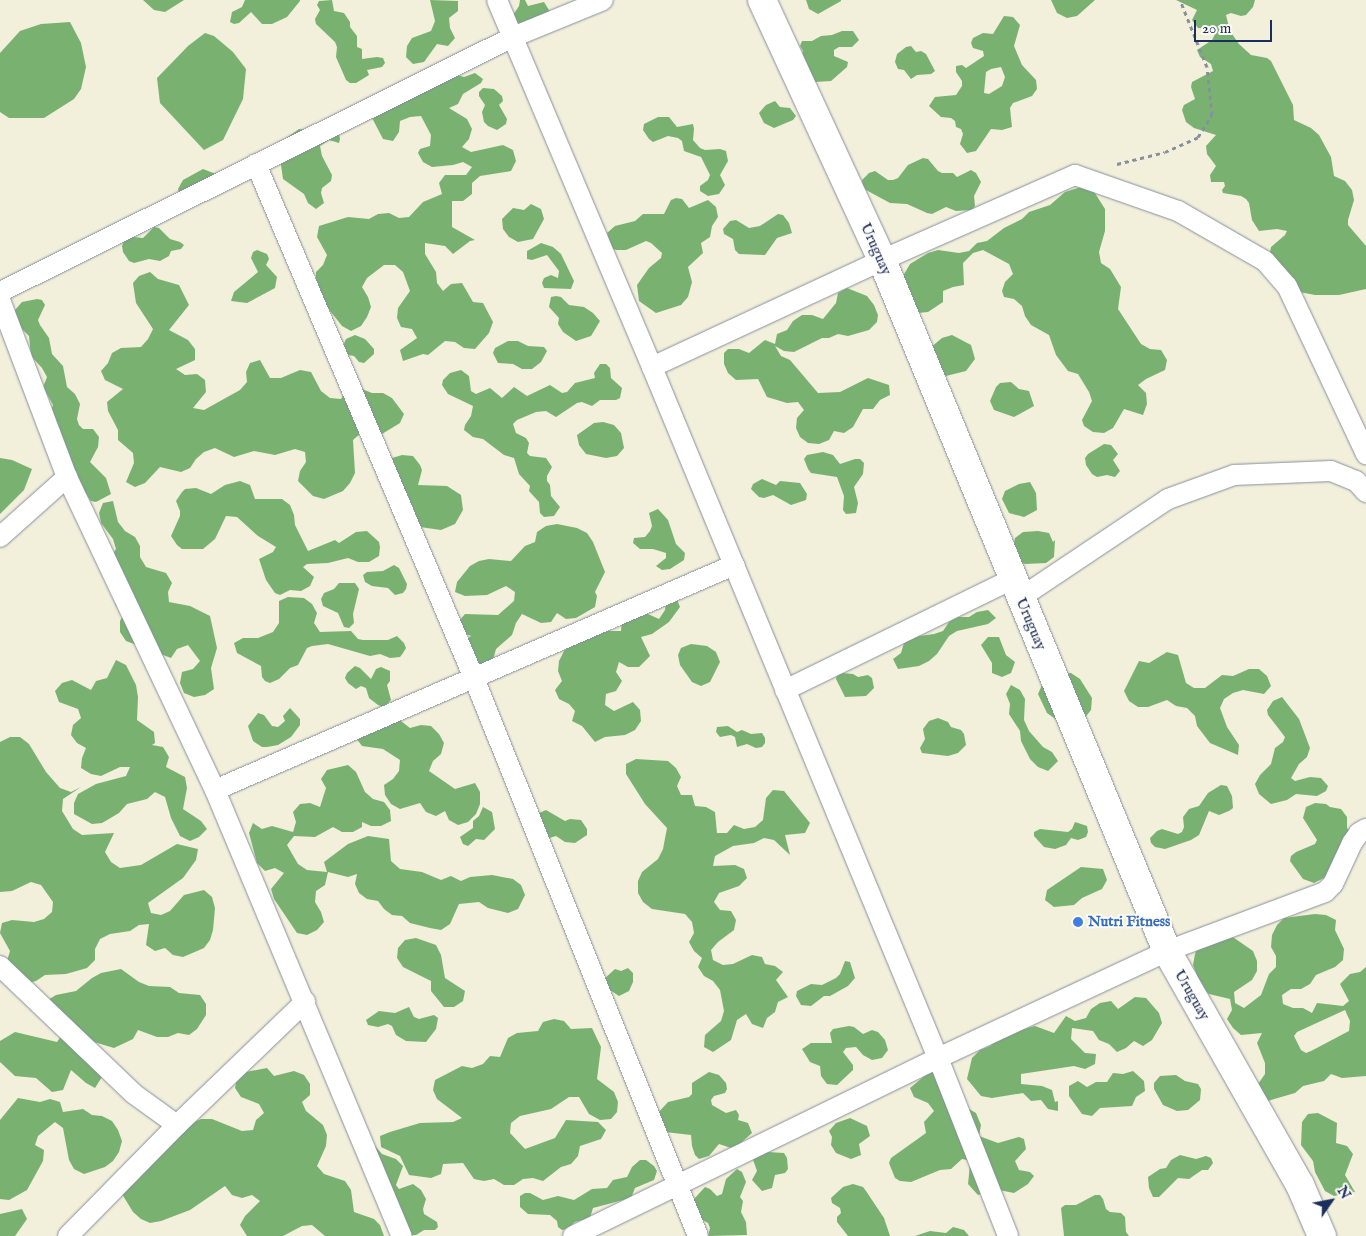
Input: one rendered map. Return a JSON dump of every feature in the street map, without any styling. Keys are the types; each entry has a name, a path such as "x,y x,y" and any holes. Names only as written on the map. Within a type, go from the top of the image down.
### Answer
{"main road":[{"name":"Uruguay","path":"762,0 882,260 1167,951 1300,1186 1322,1236"}],"street":[{"path":"496,0 652,367 938,1058 1008,1236"},
{"path":"0,292 513,37 603,0"},
{"path":"256,164 474,678 698,1236"},
{"path":"652,367 882,260 1075,174 1178,211 1264,261 1287,286 1366,454"},
{"path":"0,300 67,476 215,790 402,1236"},
{"path":"785,690 1016,588 1168,499 1234,475 1331,471 1356,481 1366,492"},
{"path":"0,537 67,476"},
{"path":"215,790 734,565"},
{"path":"573,1236 938,1058 1167,951 1325,892 1334,884 1352,843 1360,832 1366,829"},
{"path":"0,966 134,1094 177,1125"},
{"path":"68,1236 177,1125 305,1002"}],"path":[{"path":"1075,174 1165,152 1198,137 1212,115 1207,67 1180,0"}],"green space":[{"path":"143,0 184,0 165,12 154,10"},
{"path":"245,0 300,1 287,17 272,24 262,24 251,12 239,23 234,24 230,22 232,12 242,7"},
{"path":"332,0 334,11 344,13 350,22 350,27 357,36 357,47 362,49 362,59 383,58 385,63 382,67 367,70 369,75 356,83 350,83 346,80 336,57 337,47 335,42 316,24 315,19 320,10 317,5 319,1"},
{"path":"430,0 458,1 458,11 449,18 450,28 455,38 448,46 437,44 424,62 413,64 406,57 407,46 412,38 431,31 435,21"},
{"path":"520,0 525,0 528,6 544,2 552,15 517,25 513,15 519,6"},
{"path":"806,0 841,1 818,14 809,9"},
{"path":"1051,0 1095,0 1077,16 1067,18 1057,13"},
{"path":"1176,0 1255,0 1253,7 1246,15 1241,16 1231,13 1226,15 1230,31 1239,44 1251,55 1267,58 1271,61 1293,105 1294,120 1311,128 1319,135 1331,157 1334,176 1345,181 1352,190 1354,200 1348,225 1366,246 1366,289 1339,295 1315,295 1294,291 1270,252 1271,247 1287,231 1277,229 1259,231 1252,220 1249,203 1246,199 1241,196 1223,193 1224,182 1211,182 1210,175 1216,166 1207,154 1206,146 1216,135 1194,128 1186,122 1182,110 1184,105 1195,99 1191,87 1192,82 1213,71 1211,64 1200,57 1197,50 1212,40 1215,34 1214,29 1198,28 1192,20 1197,10"},
{"path":"1004,16 1013,17 1020,25 1014,46 1022,65 1036,80 1037,89 1032,96 1013,103 1010,108 1012,127 1002,130 991,129 976,151 967,153 960,144 963,134 961,129 956,127 955,121 951,118 941,117 929,106 935,97 956,95 962,86 962,81 956,72 956,66 962,65 966,68 984,56 983,51 973,48 971,43 973,38 983,33 993,34","holes":["1001,67 1005,77 1002,86 989,94 984,93 986,72"]},
{"path":"70,22 81,43 86,67 81,89 74,99 44,118 9,118 0,112 0,53 20,31 41,24"},
{"path":"842,31 853,31 859,40 852,47 839,47 834,50 834,56 848,62 847,67 831,81 815,82 802,55 803,51 800,46 802,41 812,41 821,36 832,35"},
{"path":"205,33 214,36 233,52 246,69 243,99 223,140 204,150 160,103 157,78 188,46"},
{"path":"911,46 916,52 921,51 926,54 935,71 931,74 917,75 911,79 904,70 898,69 895,62 897,54 906,47"},
{"path":"475,73 483,79 481,83 463,94 458,104 449,108 467,119 472,129 469,139 462,147 471,152 503,145 513,150 516,161 511,171 480,176 472,183 472,194 463,201 452,201 452,227 475,240 470,241 453,254 445,246 425,243 425,254 436,272 437,283 443,291 451,284 462,283 473,302 483,303 493,322 489,333 475,349 464,348 455,342 445,341 428,355 423,354 403,361 400,350 417,338 412,329 401,327 397,318 398,308 410,291 403,272 395,265 384,265 367,278 362,287 371,307 361,326 351,331 342,326 316,293 316,272 323,265 327,255 317,237 319,226 348,217 369,219 378,214 389,213 399,218 409,217 423,202 442,194 439,183 445,175 466,175 472,167 463,162 432,167 423,162 418,153 420,149 430,146 431,135 421,116 410,117 400,121 399,132 393,141 383,139 370,114 454,74 464,77"},
{"path":"483,88 494,89 502,96 503,101 499,105 507,119 506,124 497,130 484,122 482,112 485,105 479,96 479,92"},
{"path":"775,101 780,107 790,108 796,116 793,120 774,128 764,123 759,113 766,105"},
{"path":"658,117 669,117 677,127 693,124 693,140 700,148 726,151 728,161 720,175 725,185 719,194 708,196 700,191 700,186 708,180 710,175 701,157 684,151 682,141 668,136 653,142 649,139 643,130 644,124"},
{"path":"299,129 339,134 339,143 329,140 320,146 322,156 332,175 331,181 322,188 321,193 324,203 316,209 308,203 304,194 283,179 278,144"},
{"path":"923,158 928,159 942,173 953,173 957,177 971,170 976,173 981,182 974,196 975,206 972,210 956,211 946,207 932,214 927,213 907,204 890,203 866,190 863,185 862,180 869,173 875,171 888,180 893,180 898,178 908,165"},
{"path":"203,169 216,174 222,193 212,197 179,194 178,189 183,180"},
{"path":"1084,186 1093,190 1105,209 1105,231 1099,252 1101,263 1110,269 1121,287 1118,309 1141,344 1150,349 1161,350 1167,360 1165,370 1138,385 1146,393 1147,404 1143,415 1124,409 1113,428 1104,433 1093,432 1084,426 1082,420 1092,401 1078,374 1068,371 1056,355 1049,335 1031,325 1025,316 1022,306 1014,299 1004,297 1002,291 1005,282 1013,274 1009,264 983,250 973,253 963,263 964,285 943,291 943,302 928,312 918,313 900,281 910,264 928,253 938,250 959,253 969,251 977,243 987,241 1004,228 1022,219 1029,212 1050,205 1065,192"},
{"path":"676,198 682,199 689,208 708,200 716,207 718,217 712,226 710,237 701,243 703,253 688,267 692,282 688,297 681,305 656,313 639,301 637,285 649,268 661,258 662,253 646,241 626,250 616,250 611,248 607,233 615,226 635,221 643,214 664,214 671,200"},
{"path":"531,204 541,209 544,219 533,239 518,242 509,237 503,229 502,219 513,208 524,210"},
{"path":"778,214 783,215 789,223 792,233 777,238 765,255 739,254 735,250 733,239 724,234 723,229 730,221 736,220 749,228 760,226"},
{"path":"154,227 159,228 170,239 184,245 181,249 171,251 169,256 160,261 149,259 134,263 129,261 123,252 122,246 124,241 133,237 143,238"},
{"path":"541,243 553,247 561,254 574,281 571,289 544,288 542,283 544,278 551,275 558,278 559,271 547,255 532,260 527,259 527,251"},
{"path":"257,250 267,254 269,259 266,265 277,277 275,288 247,303 231,301 234,292 258,272 251,258 253,252"},
{"path":"150,272 158,279 179,285 189,305 169,330 188,340 195,349 195,360 176,369 185,375 197,374 205,380 206,392 193,408 204,410 240,390 247,382 246,372 250,363 260,360 270,378 281,378 300,370 311,372 321,391 330,398 341,399 346,391 362,389 372,393 383,393 392,398 404,414 400,423 382,434 371,436 361,433 353,440 355,473 343,491 324,499 313,496 298,481 300,471 306,462 305,452 295,449 275,455 254,451 234,457 215,448 204,452 190,468 181,472 160,467 145,483 135,487 126,482 134,463 133,453 118,440 118,430 108,411 107,402 123,389 105,380 101,371 108,363 112,353 121,348 141,347 153,329 136,303 133,283 139,276"},
{"path":"847,288 867,296 874,305 878,315 877,322 869,330 848,336 838,334 829,338 822,338 794,352 784,351 775,346 781,356 790,360 818,393 840,392 868,378 889,385 890,395 880,400 873,409 863,409 853,427 844,433 834,431 829,440 819,444 808,443 800,437 796,428 797,418 804,410 798,402 787,403 767,397 758,379 736,380 728,373 724,364 724,353 728,349 739,349 749,353 765,340 775,344 777,334 787,330 793,321 802,315 812,315 823,319 836,303 838,293"},
{"path":"551,297 561,297 569,305 584,307 600,321 591,336 576,341 563,332 558,324 559,318 549,307"},
{"path":"42,300 45,305 38,320 40,325 49,338 52,354 63,366 67,387 75,394 80,404 77,419 79,425 83,429 93,429 99,437 98,447 90,462 106,478 111,494 96,502 91,501 79,484 48,420 53,405 43,387 47,377 31,356 29,336 18,325 15,315 15,310 22,302"},
{"path":"355,335 365,339 374,349 374,354 364,363 359,362 354,356 348,355 343,346 346,339"},
{"path":"952,335 971,345 975,359 966,371 946,376 942,374 930,348 942,338"},
{"path":"508,341 518,341 528,346 544,347 547,351 541,362 532,369 522,369 513,364 498,363 493,353 495,348"},
{"path":"600,364 606,364 610,368 611,378 622,388 620,398 616,400 600,400 592,406 582,402 577,403 556,417 546,411 536,412 517,420 513,424 516,433 526,438 529,443 527,453 530,456 546,458 552,467 547,476 547,481 550,485 551,496 560,507 554,516 544,517 540,513 539,502 529,491 530,486 519,474 514,458 504,455 483,439 473,437 464,430 471,416 473,406 448,394 442,385 443,380 450,373 461,370 469,376 471,391 476,394 490,388 502,398 514,387 527,396 550,385 562,393 567,392 575,383 595,378 594,373"},
{"path":"1011,382 1019,389 1029,391 1034,406 1014,417 994,410 990,401 996,387 1000,383"},
{"path":"603,422 614,425 621,433 624,448 617,456 606,458 586,454 579,445 577,435 594,423"},
{"path":"1104,444 1111,445 1118,454 1113,460 1120,471 1115,477 1107,475 1097,477 1092,474 1086,465 1085,458 1088,454"},
{"path":"823,452 833,455 840,464 855,459 860,459 864,463 863,474 854,487 858,503 856,513 846,514 843,510 844,496 837,477 811,473 808,469 804,459 807,455"},
{"path":"402,455 413,456 420,465 422,470 418,485 447,486 461,495 463,510 455,524 441,530 420,527 408,496 400,489 392,458"},
{"path":"0,458 12,460 32,469 24,490 0,514"},
{"path":"762,479 776,485 780,481 800,483 807,494 806,500 791,505 773,495 764,498 759,497 751,489 753,484"},
{"path":"240,481 250,485 255,499 282,499 290,505 295,525 308,551 335,540 339,543 356,532 367,531 379,542 379,556 369,562 358,562 348,558 328,563 307,564 303,567 314,577 310,586 301,591 290,590 280,595 275,593 266,580 259,559 273,552 276,547 258,536 237,517 226,516 215,539 203,549 182,549 177,545 171,536 180,516 176,501 182,492 185,489 196,488 211,494 225,485"},
{"path":"1030,482 1036,493 1037,510 1024,517 1009,513 1002,499 1005,491 1019,484"},
{"path":"113,501 118,522 125,531 135,537 140,546 140,557 146,567 166,573 172,583 168,592 169,602 190,606 210,616 217,648 211,668 214,689 205,695 194,697 184,693 180,683 182,672 193,669 200,661 188,645 177,649 171,658 126,641 120,632 120,621 125,612 116,606 113,596 110,558 116,549 113,539 101,523 99,513 103,503"},
{"path":"658,509 668,520 676,544 685,553 684,560 670,569 662,570 656,566 666,558 666,553 653,549 640,549 633,543 634,538 645,537 650,531 652,526 649,513"},
{"path":"557,524 577,528 587,533 593,542 605,572 595,592 597,596 595,607 576,618 566,619 557,613 551,622 541,623 522,614 516,623 512,635 496,649 493,660 482,676 463,642 471,636 461,632 458,622 465,614 498,615 514,601 515,592 506,586 487,595 465,596 455,592 457,582 470,566 479,561 489,559 511,561 525,546 535,542 537,532 546,526"},
{"path":"1038,531 1049,533 1053,542 1055,540 1054,557 1046,563 1025,564 1020,562 1013,548 1015,538 1023,532"},
{"path":"394,565 399,568 407,584 403,593 395,595 388,588 372,586 365,582 363,575 367,572 383,571"},
{"path":"339,583 355,583 359,589 353,614 354,623 349,628 344,627 338,613 323,606 321,599 324,593 334,589"},
{"path":"288,597 304,598 312,604 317,613 314,623 320,632 351,631 358,639 363,640 388,640 397,636 406,648 400,657 390,658 380,654 370,656 328,644 312,646 307,648 298,665 290,668 279,679 270,683 265,681 262,677 261,666 237,653 234,643 243,638 258,638 273,632 279,623 279,601"},
{"path":"676,597 680,607 669,622 652,634 641,637 650,656 639,667 628,667 619,662 616,672 622,681 616,691 606,694 605,705 614,711 633,702 640,710 641,721 635,730 625,735 605,737 595,742 582,726 572,721 575,711 569,704 559,699 555,690 562,681 558,671 559,661 564,651 571,644 600,631 621,631 622,621 639,610 659,619 665,610 666,600"},
{"path":"988,610 996,618 988,624 957,631 949,636 937,654 929,661 919,666 898,669 893,659 901,653 904,643 912,637 943,631 949,622 958,617 969,617 977,612"},
{"path":"988,637 999,637 1006,655 1015,662 1011,673 1002,677 992,673 992,663 981,645"},
{"path":"691,644 707,646 716,652 720,662 710,682 701,686 692,682 680,665 678,655 681,648"},
{"path":"1167,652 1178,655 1186,683 1194,688 1205,688 1222,675 1233,676 1249,669 1259,669 1267,676 1271,686 1264,694 1243,690 1233,693 1224,699 1220,708 1227,727 1239,745 1238,755 1210,743 1197,726 1195,716 1187,708 1176,706 1167,700 1148,707 1138,707 1129,701 1124,691 1139,661 1149,663"},
{"path":"116,660 126,665 136,685 138,697 137,720 154,732 155,743 152,745 163,747 169,757 166,767 185,777 187,788 183,809 201,821 207,829 199,837 190,841 180,836 171,818 165,797 155,792 147,799 127,804 119,813 102,823 92,824 74,814 74,803 78,794 96,784 126,776 130,767 120,767 101,776 91,774 81,768 86,748 77,743 71,735 73,725 81,718 78,709 59,702 55,691 62,683 72,680 91,690 96,681 107,678"},
{"path":"355,666 360,668 371,679 376,669 381,667 390,671 390,681 387,685 391,700 387,704 383,707 378,705 369,698 366,688 361,686 356,689 348,683 345,678 347,673"},
{"path":"1071,673 1080,679 1092,698 1091,710 1083,720 1064,725 1047,713 1038,694 1042,685 1051,679 1061,674"},
{"path":"837,674 853,674 858,677 868,675 872,678 874,688 866,696 845,697 836,679"},
{"path":"1011,685 1020,690 1025,699 1024,720 1029,731 1043,747 1052,752 1058,761 1048,771 1038,767 1030,759 1021,741 1020,731 1009,714 1010,704 1006,694"},
{"path":"1282,697 1299,719 1310,748 1307,757 1299,764 1291,778 1295,781 1310,777 1321,778 1328,786 1326,791 1317,796 1296,794 1287,800 1271,804 1259,794 1255,784 1260,775 1271,764 1275,748 1283,742 1285,737 1268,715 1267,710 1273,701"},
{"path":"290,708 300,719 300,725 291,737 278,745 267,747 262,747 253,741 248,726 258,713 264,715 272,726 278,727 285,721 283,716"},
{"path":"393,715 410,728 421,725 431,726 439,734 444,743 441,754 433,761 429,771 455,789 475,783 480,792 480,804 476,814 468,822 458,825 449,820 445,811 436,816 426,812 420,803 400,809 391,804 385,795 384,785 393,779 399,771 400,760 383,749 362,746 356,738"},
{"path":"938,718 948,722 951,727 961,730 964,734 966,745 958,753 948,756 922,753 920,748 925,739 923,729 929,721"},
{"path":"728,726 737,732 742,730 751,734 762,733 765,743 762,747 756,748 747,744 737,747 735,737 731,735 720,737 716,732 717,727"},
{"path":"10,737 20,737 29,744 46,772 60,788 71,792 81,787 63,799 62,811 73,829 82,835 114,833 105,852 111,862 120,868 141,865 177,844 198,849 196,860 183,878 148,903 151,913 161,915 170,911 184,895 204,890 212,897 215,908 213,930 210,940 204,948 183,957 173,955 165,948 155,951 146,945 149,924 139,925 130,931 110,934 100,939 95,949 95,960 87,968 66,974 45,975 36,981 25,984 7,961 10,951 0,933 2,923 12,920 34,922 44,919 52,912 53,902 41,885 31,882 12,891 0,892 0,742"},
{"path":"636,759 668,761 676,768 681,777 677,786 681,795 692,795 695,806 706,807 715,812 717,833 727,833 734,825 744,829 755,827 763,820 766,798 773,790 784,791 810,823 805,833 785,835 790,855 774,840 764,838 754,843 733,846 715,856 713,866 735,865 744,869 747,878 739,886 719,893 714,902 720,910 731,911 736,920 734,930 711,950 713,960 723,965 733,964 752,955 762,957 765,964 775,966 783,972 776,980 788,997 778,1002 775,1012 767,1018 763,1028 752,1024 746,1014 737,1020 731,1040 713,1052 704,1047 705,1035 721,1021 724,1011 720,990 713,981 704,976 698,967 702,958 694,951 689,942 694,933 692,922 685,914 652,909 643,902 638,893 638,881 642,872 658,859 663,849 667,828 645,804 626,774 626,764"},
{"path":"348,765 356,772 365,792 373,799 384,802 390,810 391,821 381,826 371,826 362,822 362,827 353,832 342,832 333,827 315,837 294,836 287,845 298,864 307,870 327,872 324,862 348,844 368,836 389,839 391,861 400,869 422,872 441,880 451,876 461,881 470,877 492,875 513,879 521,885 525,895 518,909 508,913 488,908 479,902 459,904 450,924 441,930 430,928 410,923 402,916 392,915 378,901 367,899 359,893 355,884 357,874 348,877 328,872 325,885 316,891 315,902 324,922 317,930 307,935 297,933 274,899 271,889 284,873 275,868 265,871 257,863 249,833 253,823 262,829 272,826 293,832 296,822 293,812 300,804 310,803 320,807 326,788 321,779 327,770"},
{"path":"1221,785 1227,786 1232,796 1233,808 1219,815 1209,811 1199,835 1191,840 1165,849 1155,847 1151,843 1150,838 1162,829 1178,834 1182,832 1184,827 1183,817 1189,809 1199,806 1208,793"},
{"path":"1315,803 1341,809 1347,817 1347,828 1353,835 1328,876 1314,883 1303,879 1290,861 1291,856 1296,852 1315,844 1317,840 1303,818 1306,807"},
{"path":"483,807 492,812 495,829 484,840 476,839 468,846 463,844 460,837 473,828 473,821 479,816"},
{"path":"546,810 565,821 570,819 581,820 587,829 587,835 575,843 565,842 556,836 546,839 537,814"},
{"path":"1075,822 1087,826 1088,832 1086,837 1078,840 1071,838 1066,845 1055,849 1044,847 1034,836 1034,832 1040,829 1068,832 1072,829"},
{"path":"1081,867 1103,869 1107,880 1102,889 1082,898 1074,905 1054,907 1045,900 1047,890"},
{"path":"1315,914 1326,915 1336,920 1335,930 1344,949 1343,960 1335,967 1316,975 1310,984 1301,989 1291,989 1282,995 1283,1004 1293,1008 1303,1008 1312,1013 1317,1003 1343,1006 1349,1001 1340,984 1350,974 1360,972 1366,967 1366,1076 1342,1078 1331,1074 1324,1081 1303,1086 1295,1093 1264,1102 1256,1094 1258,1084 1265,1074 1265,1063 1257,1043 1262,1033 1241,1035 1233,1028 1227,1019 1232,1010 1230,999 1209,994 1201,986 1193,965 1199,944 1227,933 1253,951 1257,961 1257,971 1252,980 1234,992 1235,1003 1244,1008 1261,995 1269,974 1276,967 1276,956 1271,947 1272,935 1277,925 1284,918","holes":["1345,1010 1350,1021 1349,1031 1306,1053 1301,1050 1294,1036 1297,1032"]},
{"path":"416,938 436,945 441,955 445,978 465,991 463,1001 454,1007 444,1007 431,991 431,981 403,967 397,958 398,948 405,940"},
{"path":"845,961 850,962 855,978 848,986 830,996 824,996 811,1006 801,1005 796,996 797,991 811,984 822,985 836,978 840,974"},
{"path":"628,968 633,973 633,982 629,991 619,996 610,990 604,979 615,969 621,971"},
{"path":"121,969 139,982 149,986 170,987 179,993 200,995 206,1004 206,1015 197,1029 189,1035 178,1033 168,1037 157,1037 138,1030 133,1039 114,1048 94,1042 86,1047 107,1069 95,1088 71,1070 63,1090 52,1092 36,1078 15,1076 0,1062 0,1041 15,1032 57,1042 63,1033 48,1000 56,995 76,991 101,973"},
{"path":"1135,997 1146,998 1159,1013 1162,1023 1152,1040 1143,1046 1134,1041 1126,1048 1117,1052 1109,1044 1099,1040 1093,1031 1072,1028 1071,1039 1085,1053 1096,1054 1095,1064 1085,1069 1074,1066 1021,1074 1021,1084 1042,1086 1052,1090 1055,1102 1058,1101 1058,1111 1048,1109 1041,1100 1031,1101 1023,1093 992,1098 981,1096 967,1079 972,1058 980,1050 990,1046 1014,1026 1024,1029 1035,1026 1054,1033 1066,1016 1075,1021 1086,1018 1091,1009 1100,1003 1111,1001 1118,1009"},
{"path":"409,1007 414,1017 419,1019 434,1015 438,1018 436,1029 426,1042 406,1041 396,1035 392,1026 388,1024 378,1027 368,1025 366,1020 379,1011 395,1013"},
{"path":"554,1019 564,1021 571,1029 592,1028 601,1047 597,1079 614,1092 618,1102 617,1112 611,1119 600,1120 589,1114 579,1097 569,1097 551,1109 520,1116 511,1123 510,1133 525,1149 555,1138 566,1120 598,1122 606,1130 601,1139 580,1146 578,1156 571,1164 561,1167 543,1181 533,1178 523,1179 514,1185 504,1185 494,1179 484,1181 474,1179 463,1163 443,1164 441,1174 431,1178 409,1175 400,1156 381,1147 380,1136 390,1132 420,1123 453,1122 462,1118 437,1099 433,1090 435,1080 462,1066 472,1068 483,1064 490,1056 500,1057 508,1038 517,1033 538,1031 543,1022"},
{"path":"854,1027 863,1034 872,1030 878,1032 885,1040 888,1050 882,1058 872,1060 863,1055 856,1047 846,1048 843,1052 853,1065 853,1070 837,1085 827,1084 821,1076 820,1066 810,1062 802,1049 811,1043 832,1043 830,1033 833,1029"},
{"path":"267,1068 274,1076 294,1071 304,1075 310,1084 310,1095 302,1102 306,1111 323,1125 327,1135 326,1146 317,1166 324,1174 345,1181 351,1190 354,1212 374,1219 380,1225 384,1236 325,1236 312,1225 302,1226 283,1236 247,1236 240,1225 245,1216 260,1201 252,1195 242,1198 232,1195 225,1186 190,1210 161,1221 150,1223 141,1219 133,1212 122,1194 192,1123 201,1119 212,1119 242,1131 253,1130 256,1120 264,1113 259,1104 241,1097 235,1088 237,1078 246,1072"},
{"path":"933,1069 962,1105 976,1113 981,1125 979,1136 998,1143 1019,1137 1024,1139 1026,1149 1015,1161 1019,1170 1030,1172 1034,1176 1028,1184 1014,1193 994,1189 978,1195 968,1184 970,1164 967,1160 962,1159 951,1169 940,1170 911,1182 900,1181 895,1178 889,1163 891,1158 926,1133 924,1122 934,1111 928,1103 914,1097 910,1088"},
{"path":"1133,1071 1144,1081 1145,1091 1136,1097 1132,1106 1100,1108 1092,1116 1082,1114 1069,1096 1069,1086 1078,1081 1087,1087 1096,1082 1107,1082 1113,1073 1123,1074"},
{"path":"709,1072 719,1075 726,1083 727,1089 725,1093 714,1096 711,1100 712,1105 726,1113 736,1110 739,1115 738,1120 748,1123 752,1133 734,1149 719,1144 709,1156 699,1159 695,1155 692,1146 691,1135 665,1132 658,1113 668,1102 689,1097 692,1094 692,1083"},
{"path":"1176,1075 1185,1081 1198,1084 1201,1089 1200,1100 1188,1110 1177,1111 1163,1105 1154,1089 1154,1083 1160,1076"},
{"path":"18,1098 40,1102 50,1099 60,1102 63,1112 83,1109 92,1115 102,1116 112,1121 122,1141 119,1152 113,1161 105,1167 84,1174 74,1169 69,1160 63,1128 55,1122 38,1136 35,1145 44,1150 43,1161 27,1190 9,1200 0,1199 0,1120"},
{"path":"1318,1113 1337,1123 1336,1143 1347,1146 1353,1154 1345,1175 1355,1192 1334,1196 1325,1191 1315,1172 1313,1161 1301,1145 1302,1122 1308,1114"},
{"path":"850,1118 867,1126 870,1136 859,1144 861,1155 851,1159 836,1153 831,1145 832,1137 829,1131 836,1123"},
{"path":"370,1145 375,1146 382,1154 396,1159 403,1166 396,1185 399,1189 413,1184 421,1190 426,1199 423,1209 424,1214 437,1222 438,1227 435,1230 424,1230 416,1235 410,1235 374,1188 360,1163 361,1158"},
{"path":"764,1150 784,1153 787,1158 788,1169 785,1173 775,1175 772,1188 762,1191 752,1180 757,1171 752,1157"},
{"path":"1180,1155 1196,1159 1206,1156 1211,1158 1213,1163 1208,1170 1202,1170 1189,1179 1178,1178 1159,1197 1153,1197 1149,1188 1148,1177 1160,1169 1166,1168 1171,1160"},
{"path":"640,1160 646,1160 654,1166 657,1171 654,1180 635,1188 631,1198 593,1208 590,1218 575,1222 567,1229 562,1230 558,1227 557,1221 550,1215 528,1214 520,1207 520,1196 525,1193 530,1193 543,1200 558,1196 574,1200 592,1189 607,1188 613,1180 627,1177 632,1167"},
{"path":"737,1169 742,1172 746,1182 740,1197 743,1201 741,1212 746,1222 747,1235 708,1236 710,1228 708,1223 699,1218 693,1204 694,1199 705,1187 717,1196 722,1194 726,1179"},
{"path":"853,1184 863,1187 866,1191 884,1218 890,1236 848,1236 837,1222 837,1217 841,1213 840,1208 832,1203 831,1198 843,1187"},
{"path":"1095,1195 1100,1195 1106,1209 1110,1212 1121,1213 1125,1217 1126,1232 1129,1236 1064,1236 1061,1208 1065,1205 1076,1205"},
{"path":"22,1209 27,1219 15,1236 0,1236 0,1214"},
{"path":"953,1227 964,1230 969,1236 915,1236 930,1231 946,1233"}],"place":[{"name":"Nutri Fitness","path":"1078,922"}]}
